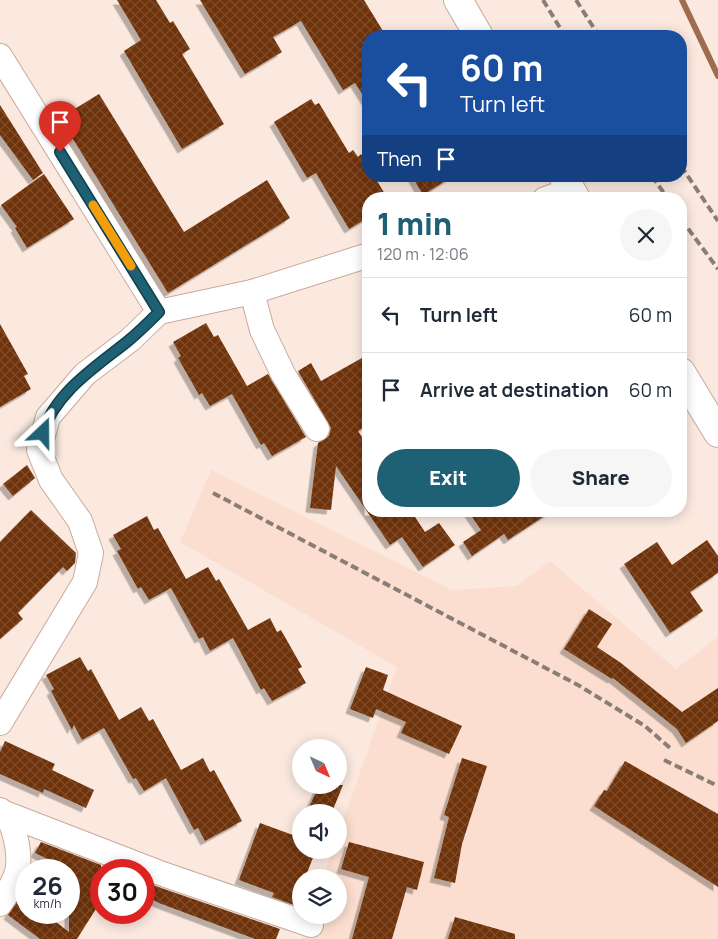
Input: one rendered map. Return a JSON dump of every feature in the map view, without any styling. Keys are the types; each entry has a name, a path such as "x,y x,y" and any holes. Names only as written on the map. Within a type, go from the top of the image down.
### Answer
{"main road":[{"path":"458,0 476,30"},
{"path":"687,382 718,433"}],"street":[{"path":"0,56 159,312"},
{"path":"0,723 85,582 92,553 80,521 51,480 39,450 48,417 85,374 130,340 159,312 252,292 362,257"},
{"path":"252,292 262,330 283,374 317,429"},
{"path":"0,904 17,872 17,843 3,812"},
{"path":"3,812 157,872 311,925"}],"shaded area":[{"path":"211,470 452,590 517,586 550,561 676,669 718,637 718,939 302,939 307,924 347,924 347,869 326,869 330,859 347,859 347,809 397,667 180,542"}],"building":[{"path":"117,0 156,0 170,23 173,21 190,49 182,54 224,124 182,149 124,51 141,40"},
{"path":"200,0 364,0 382,30 362,30 362,94 355,83 343,90 301,21 273,37 282,52 245,74"},
{"path":"99,94 184,232 267,180 290,218 168,293 60,118"},
{"path":"311,99 315,105 319,103 349,153 353,150 358,157 361,154 362,156 362,182 378,182 384,192 362,192 362,221 349,229 316,173 307,178 274,122"},
{"path":"0,105 43,173 33,180 0,135"},
{"path":"44,174 74,219 27,248 15,228 17,227 1,205"},
{"path":"415,182 444,182 428,192 421,192"},
{"path":"206,323 214,337 218,335 247,386 268,374 306,437 272,456 264,443 261,445 232,394 210,406 202,393 199,395 178,358 181,356 173,342"},
{"path":"0,324 28,374 24,376 31,389 0,407"},
{"path":"362,358 362,428 358,431 362,437 362,504 336,466 331,510 310,508 318,443 329,436 331,428 298,371 311,363 321,381"},
{"path":"27,465 35,478 13,496 3,484"},
{"path":"31,510 76,553 75,563 67,571 63,567 18,613 23,619 0,639 0,542"},
{"path":"147,516 154,530 158,528 186,579 208,567 216,581 219,579 248,630 270,618 277,632 281,630 302,667 298,669 306,683 272,701 264,688 261,690 233,638 210,651 203,637 199,639 171,588 149,600 141,587 138,589 117,551 121,549 113,535"},
{"path":"371,517 415,517 425,532 439,523 455,545 423,567 402,537 390,545"},
{"path":"472,517 543,517 508,540 504,534 472,556 463,542 481,530"},
{"path":"707,540 718,556 718,573 690,592 703,611 670,633 624,564 657,542 672,565"},
{"path":"589,609 612,624 597,647 621,663 682,712 718,688 718,721 686,743 677,729 613,678 564,649"},
{"path":"80,657 88,671 91,669 119,720 141,707 149,721 153,719 181,770 203,758 210,772 214,770 242,821 205,841 198,828 194,830 166,778 144,791 136,778 133,779 104,728 82,740 74,725 72,730 51,691 54,689 46,675"},
{"path":"366,667 388,675 383,690 462,726 449,754 401,733 406,722 376,709 373,718 350,709"},
{"path":"5,741 55,764 52,770 94,790 86,808 44,789 43,793 0,774 0,752"},
{"path":"462,758 487,766 462,844 455,883 434,878 449,817 444,815"},
{"path":"625,761 718,814 718,887 594,806 604,790 607,791"},
{"path":"315,794 339,794 335,804 311,804"},
{"path":"260,823 292,835 292,859 312,859 309,869 292,869 292,904 272,897 274,893 239,880"},
{"path":"41,842 90,861 90,918 77,939 40,939 20,924 59,924 69,932 69,924 80,924 80,859 48,859 35,853"},
{"path":"349,842 424,862 417,890 407,887 392,939 352,939 369,877 347,871 347,869 341,869 344,859 347,859"},
{"path":"155,886 280,929 276,939 255,939 155,901"},
{"path":"15,904 15,920 8,915"},
{"path":"455,917 515,934 515,939 448,939"}],"waterway":[{"path":"682,0 718,76"}],"railway":[{"path":"543,0 561,30"},
{"path":"576,0 595,30"},
{"path":"687,175 718,221"},
{"path":"656,182 663,192"},
{"path":"687,227 718,269"},
{"path":"213,493 578,685 645,726 670,748"},
{"path":"664,760 718,786"}],"slow traffic":[{"path":"93,205 131,266"}],"route":[{"path":"43,433 48,417 85,374 130,340 159,312 60,152"}]}
